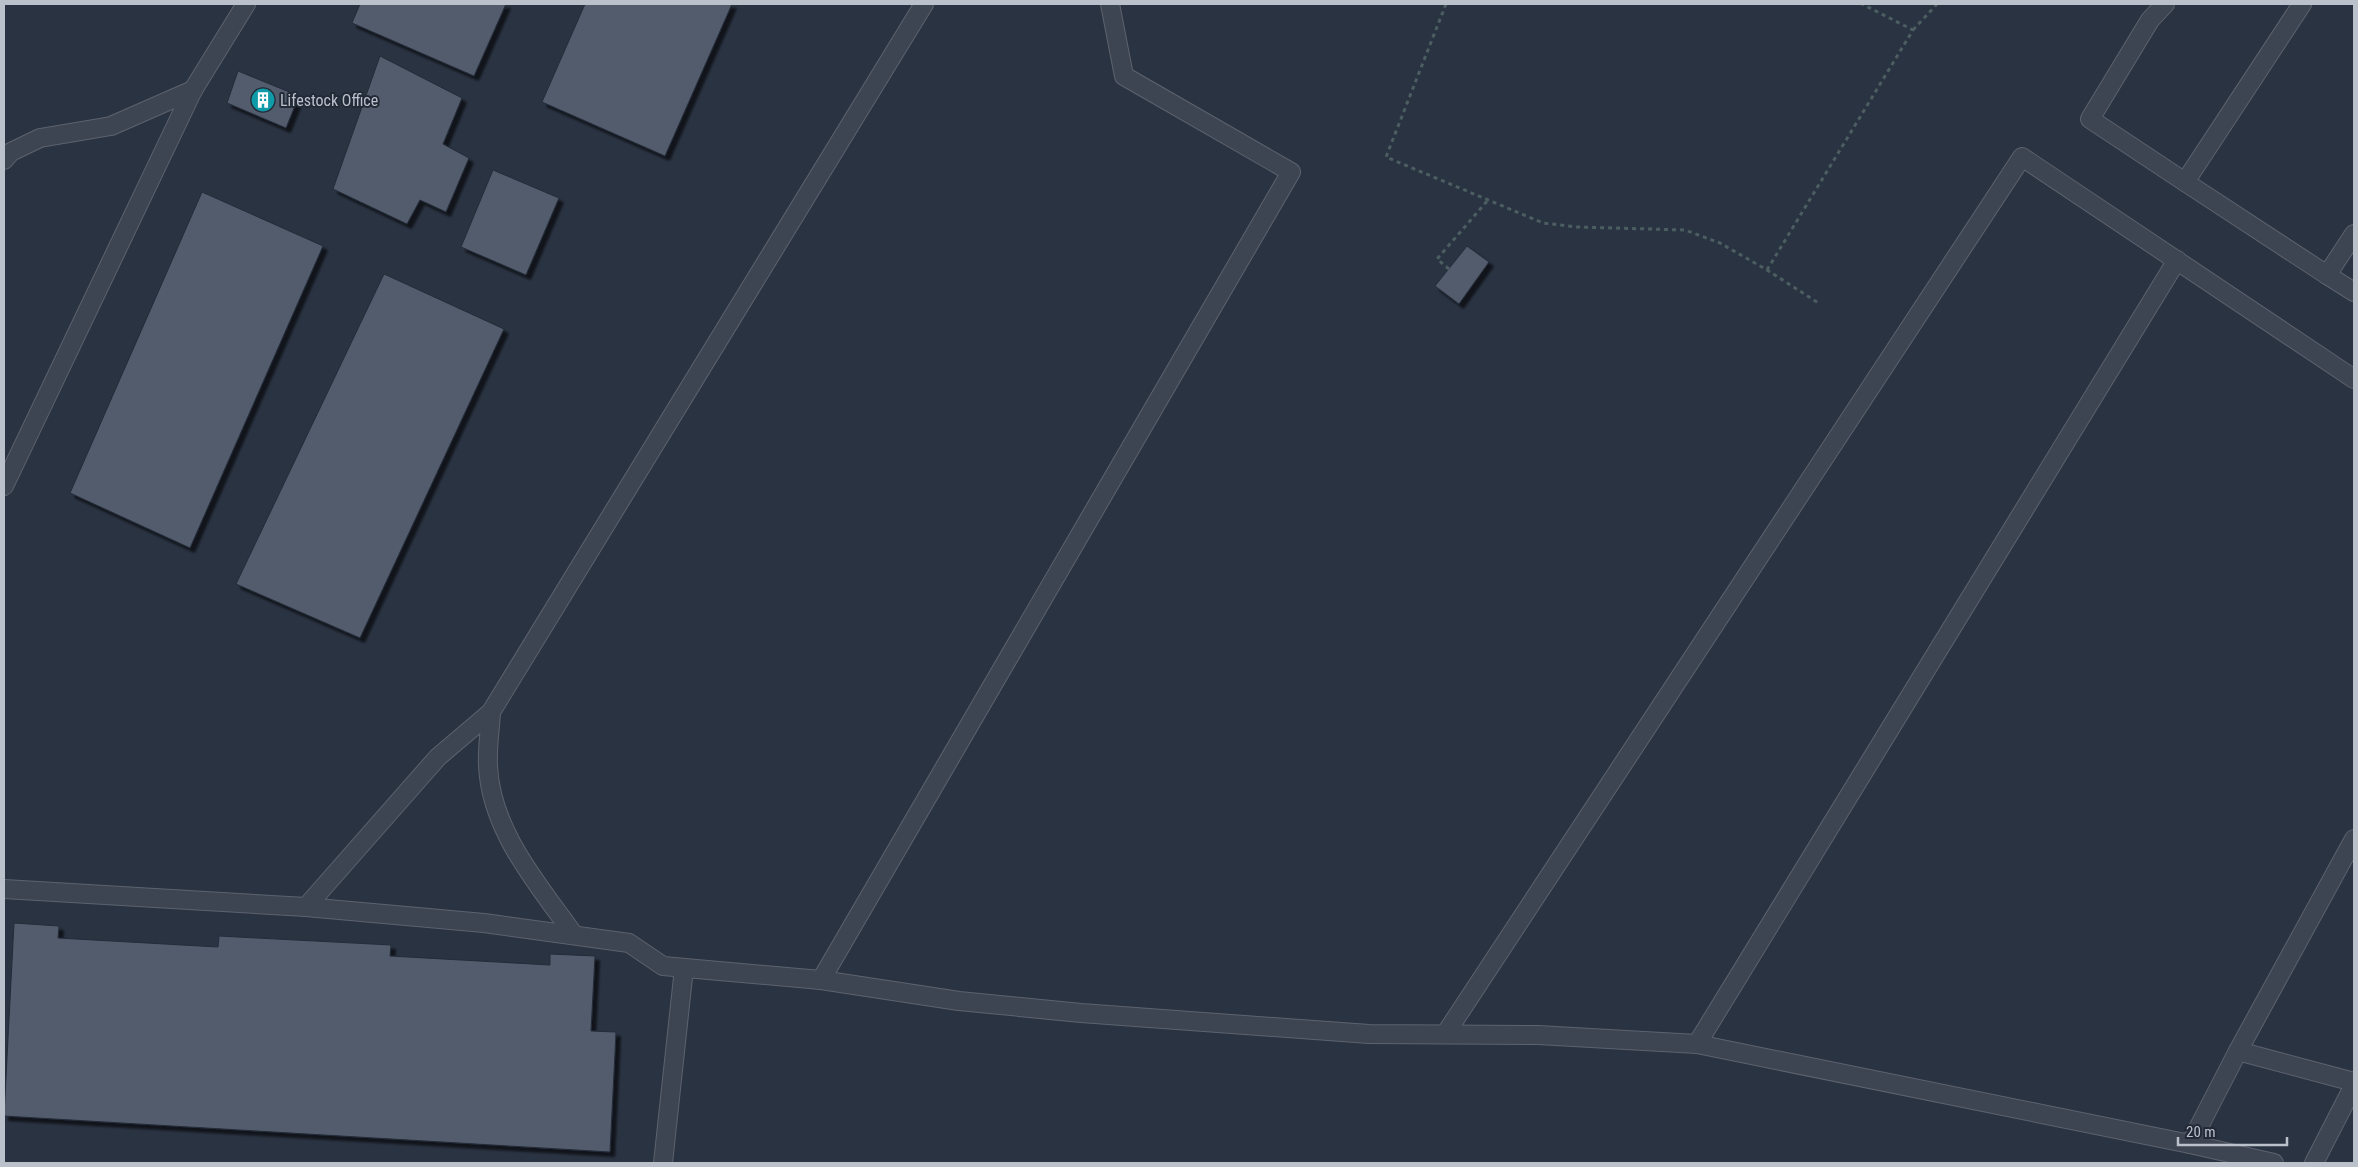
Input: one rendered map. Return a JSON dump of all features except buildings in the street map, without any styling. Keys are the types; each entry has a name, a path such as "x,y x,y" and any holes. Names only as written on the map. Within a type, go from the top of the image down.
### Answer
{"lane":[{"path":"4,486 193,90 246,4"},
{"path":"306,907 438,757 491,712 924,4"},
{"path":"820,980 1291,172 1124,76 1110,4"},
{"path":"2165,4 2150,20 2090,119 2354,292"},
{"path":"2186,182 2302,4"},
{"path":"4,160 12,152 40,138 111,126 193,90"},
{"path":"1446,1033 2022,158 2354,379"},
{"path":"2327,275 2354,234"},
{"path":"1697,1044 2177,260"},
{"path":"491,712 488,766 494,805 510,843 574,936"},
{"path":"2190,1144 2238,1051 2354,839"},
{"path":"4,889 306,907 484,923 629,943 663,966 820,980 959,1000 1081,1013 1369,1034 1538,1035 1697,1044 2190,1144 2274,1163"},
{"path":"663,1163 684,968"},
{"path":"2238,1051 2354,1084 2314,1163"}],"path":[{"path":"1446,4 1386,157 1543,223 1577,228 1685,230 1720,243 1820,304"},
{"path":"1862,4 1913,30"},
{"path":"1767,270 1913,30 1937,4"},
{"path":"1449,269 1437,259 1488,200"}],"place":[{"name":"Lifestock Office","path":"263,100"}]}
